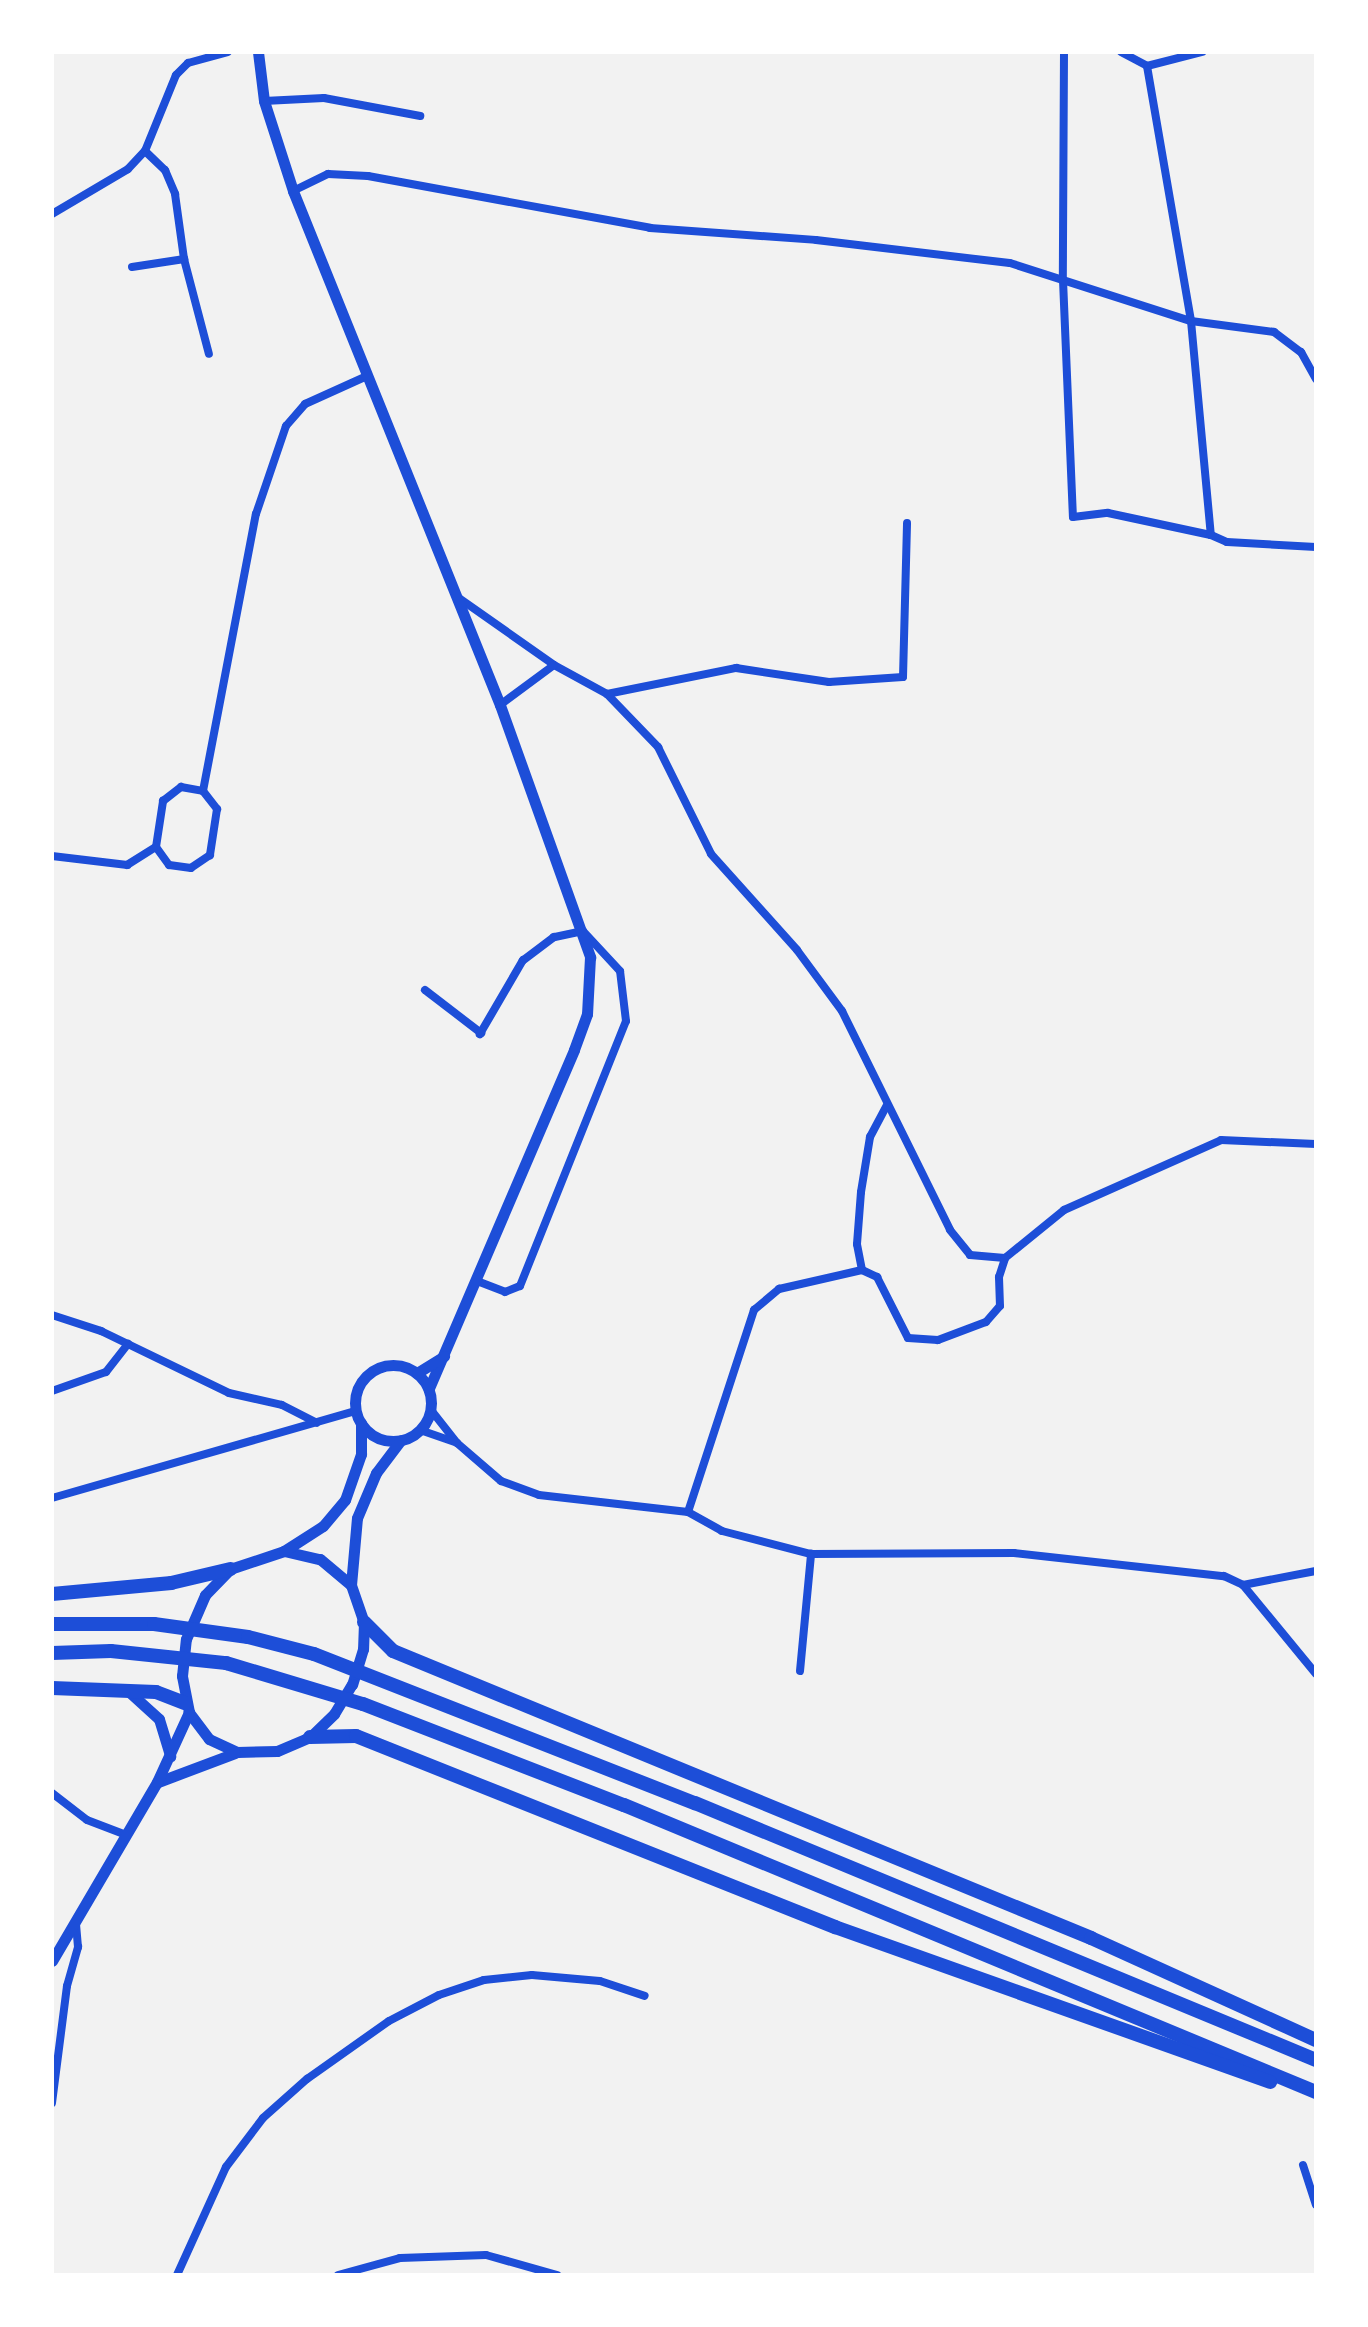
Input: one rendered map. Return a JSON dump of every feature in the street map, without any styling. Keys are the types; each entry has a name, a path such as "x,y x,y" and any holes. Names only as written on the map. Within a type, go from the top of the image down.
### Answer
{"highway":[{"path":"52,1594 171,1583 230,1569"},
{"path":"364,1622 393,1651 1091,1938 1316,2040"},
{"path":"52,1624 154,1624 248,1637 314,1654 446,1704 1316,2060"},
{"path":"53,1653 111,1651 226,1663 290,1679 439,1732 1316,2094"},
{"path":"52,1688 126,1689 187,1707"},
{"path":"310,1737 356,1736 835,1927 1221,2068 1316,2094"}],"street":[{"path":"52,214 128,169 145,151 176,75 188,63 228,52"},
{"path":"258,52 264,101 293,191 500,705 590,957 587,1014 429,1389 431,1410 457,1443 501,1481 539,1495 688,1512 722,1531 811,1554 1014,1553 1196,1570 1243,1585 1316,1571"},
{"path":"1064,52 1063,280 1073,517 1108,513 1211,535 1227,542 1316,547"},
{"path":"1125,53 1147,66 1202,52"},
{"path":"1147,66 1191,321 1211,535"},
{"path":"264,101 324,98 420,116"},
{"path":"145,151 165,170 175,194 184,259 209,354"},
{"path":"293,191 328,174 368,176 623,224 974,257 1063,280 1191,321 1274,332 1301,352 1316,379"},
{"path":"132,267 184,259"},
{"path":"203,791 256,514 286,426 305,404 367,376"},
{"path":"607,694 736,668 829,682 903,677 907,523"},
{"path":"455,595 554,665 607,694 658,747 711,854 797,950 842,1011 950,1230 970,1255 991,1260 1005,1258 1064,1210 1221,1140 1316,1144"},
{"path":"500,705 554,665"},
{"path":"181,787 203,791 217,809 210,855 191,868 169,865 156,847 163,801 181,787"},
{"path":"52,856 127,865 156,847"},
{"path":"425,990 480,1033 523,960 554,937 583,931"},
{"path":"477,1281 505,1292 520,1286 626,1021 620,971 583,931"},
{"path":"862,1270 857,1244 861,1192 870,1137 887,1105"},
{"path":"688,1512 754,1310 779,1289 862,1270 877,1277 908,1338 938,1340 986,1322 1000,1306 999,1277 1005,1258"},
{"path":"991,1260 999,1277"},
{"path":"52,1315 128,1344 229,1393 282,1405 317,1423"},
{"path":"52,1391 106,1372 128,1344"},
{"path":"417,1373 444,1356"},
{"path":"237,1752 209,1739 187,1707 182,1676 189,1630 205,1595 230,1569 284,1551 323,1526 345,1500 361,1454 361,1423 356,1411 358,1388 373,1370 396,1365 417,1373 429,1389"},
{"path":"157,1782 237,1752 277,1751 310,1737 334,1714 352,1684 363,1649 364,1622 351,1585 357,1518 376,1473 401,1440 420,1430 431,1410"},
{"path":"52,1498 356,1411"},
{"path":"361,1423 378,1438 401,1440"},
{"path":"420,1430 457,1443"},
{"path":"284,1551 320,1559 351,1585"},
{"path":"800,1671 811,1554"},
{"path":"1243,1585 1316,1674"},
{"path":"126,1689 150,1706 170,1756"},
{"path":"52,1961 157,1782 170,1756 187,1707"},
{"path":"52,1793 87,1820 124,1834"},
{"path":"52,2103 67,1986 78,1947 75,1918"},
{"path":"177,2275 226,2167 263,2118 307,2079 389,2021 439,1995 484,1980 532,1975 600,1981 645,1996"},
{"path":"1303,2165 1316,2205"},
{"path":"338,2275 400,2258 486,2255 557,2275"}]}
